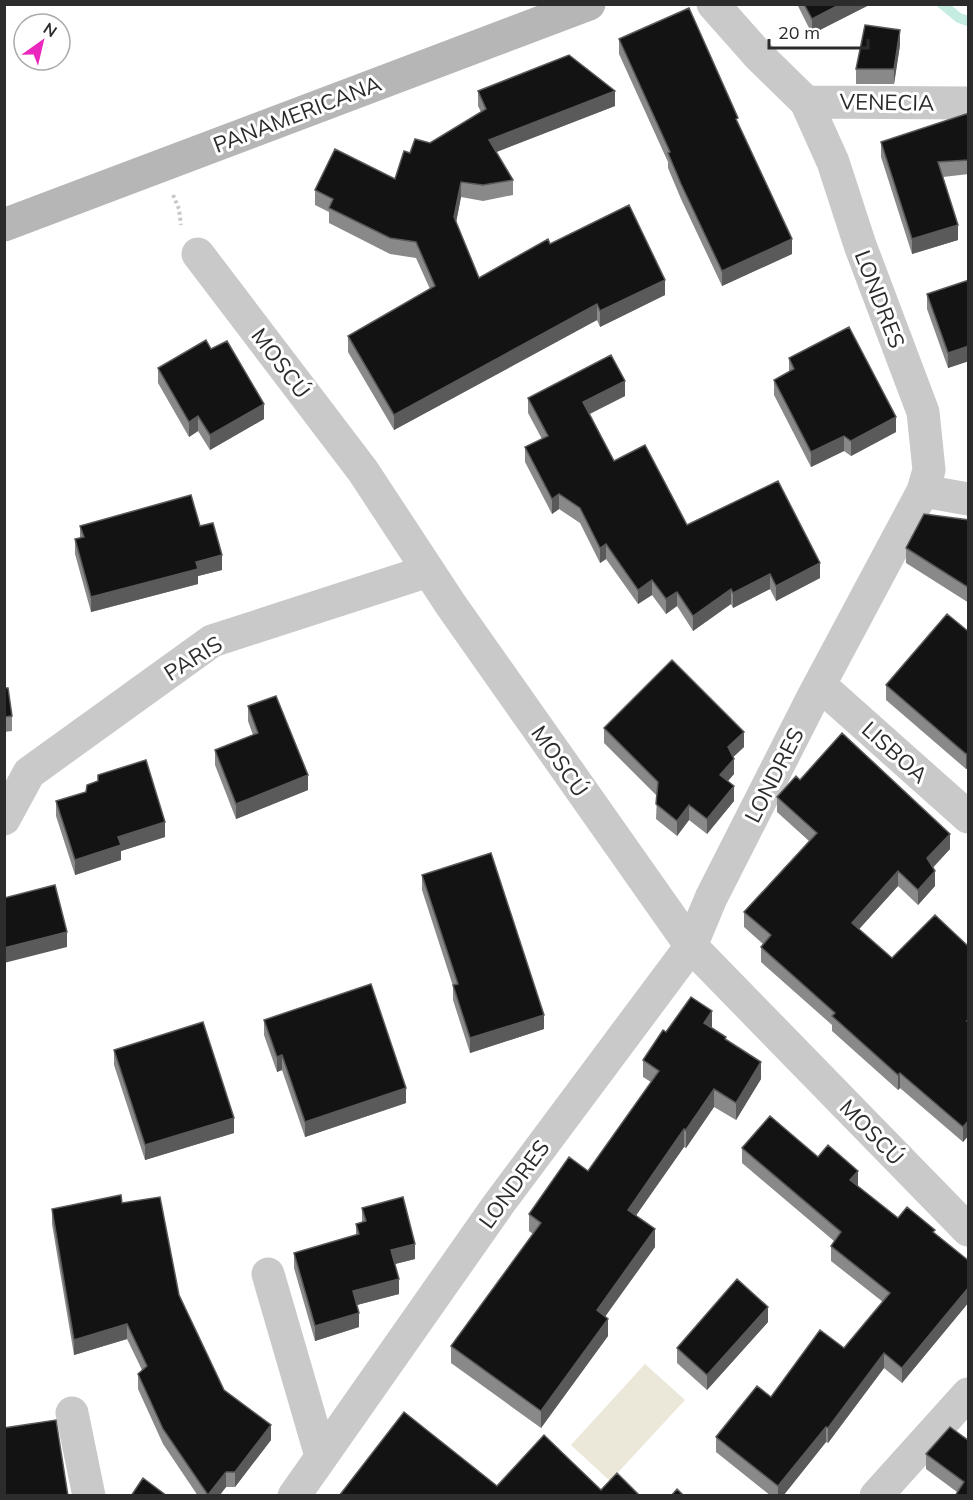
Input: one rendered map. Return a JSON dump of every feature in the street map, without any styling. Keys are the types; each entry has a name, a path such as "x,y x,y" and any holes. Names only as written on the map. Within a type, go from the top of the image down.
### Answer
{"main road":[{"name":"PANAMERICANA","path":"4,225 589,4"}],"street":[{"name":"LONDRES","path":"294,1496 498,1204 691,946 711,898 923,491 929,470 923,412 860,245 832,162 806,102 759,56 713,4"},
{"name":"VENECIA","path":"806,102 969,103"},
{"name":"MOSCÚ","path":"198,254 363,471 428,571 691,946 969,1230"},
{"path":"923,491 969,499"},
{"name":"PARIS","path":"4,819 29,773 212,641 428,571"},
{"name":"LISBOA","path":"821,686 969,817"},
{"path":"268,1274 321,1456"},
{"path":"876,1496 969,1394"},
{"path":"72,1413 89,1496"}],"path":[{"path":"159,166 179,209 181,226 198,254"}],"shaded area":[{"path":"645,1364 685,1400 610,1481 571,1445"}],"building":[{"path":"804,4 841,4 812,19"},
{"path":"689,8 738,118 736,119 792,239 722,271 681,184 668,153 670,152 619,39"},
{"path":"865,25 900,30 894,69 856,69"},
{"path":"569,55 615,91 489,140 513,180 483,185 461,182 454,217 479,278 548,239 550,244 629,205 665,280 600,311 597,304 394,415 348,336 435,286 416,242 390,238 329,208 333,199 315,190 335,149 395,179 404,151 410,153 415,139 430,143 486,109 478,91"},
{"path":"969,113 969,160 938,162 958,225 912,239 881,142"},
{"path":"969,280 969,346 948,353 927,294"},
{"path":"849,327 896,417 851,441 844,436 811,452 774,380 794,369 789,358"},
{"path":"206,340 211,349 227,341 264,404 210,435 198,416 189,422 158,368"},
{"path":"611,355 625,381 583,402 614,461 645,445 687,525 778,481 820,563 776,586 770,574 733,593 731,589 693,616 677,592 666,599 652,580 638,590 606,544 600,548 580,508 559,494 552,499 525,447 548,436 528,398"},
{"path":"191,495 200,526 213,523 222,555 196,562 198,569 91,597 75,539 84,537 80,526"},
{"path":"924,514 969,520 969,588 906,548"},
{"path":"947,614 969,632 969,752 966,754 886,685"},
{"path":"672,660 744,732 728,747 734,759 720,775 734,786 707,819 689,805 677,821 656,804 658,782 604,728"},
{"path":"4,688 8,688 12,716 4,717"},
{"path":"276,696 308,775 236,804 215,750 258,733 248,706"},
{"path":"842,733 950,834 927,858 935,871 918,890 898,871 852,923 892,958 935,915 969,947 969,1020 967,1021 969,1022 969,1120 963,1127 900,1073 898,1075 832,1016 835,1013 761,947 771,935 744,912 817,833 777,797 796,776 800,780"},
{"path":"146,760 165,822 118,837 121,845 75,860 56,801 86,792 87,785 98,781 98,775"},
{"path":"491,853 544,1015 470,1038 453,985 458,984 422,875"},
{"path":"55,885 67,932 4,948 4,898"},
{"path":"371,984 406,1088 305,1122 282,1055 277,1057 264,1020"},
{"path":"691,997 712,1011 704,1023 761,1062 736,1103 714,1089 628,1210 655,1229 597,1310 608,1319 541,1411 451,1346 541,1223 529,1214 569,1157 588,1171 659,1071 643,1060 663,1030 666,1032"},
{"path":"203,1022 234,1118 145,1145 114,1050"},
{"path":"770,1116 818,1157 828,1145 858,1171 850,1180 898,1218 907,1207 969,1261 969,1287 902,1368 884,1353 828,1428 826,1427 778,1486 716,1437 757,1386 771,1397 820,1330 844,1348 890,1293 831,1246 841,1232 742,1148"},
{"path":"121,1195 122,1203 160,1197 179,1295 224,1390 271,1425 235,1472 226,1472 208,1495 163,1429 138,1374 147,1366 127,1324 74,1340 52,1209"},
{"path":"403,1197 415,1244 391,1250 399,1279 353,1291 359,1313 315,1326 294,1253 359,1234 356,1224 366,1221 362,1208"},
{"path":"737,1279 768,1307 707,1375 677,1348"},
{"path":"404,1412 497,1486 544,1435 601,1490 617,1473 640,1496 339,1496"},
{"path":"56,1420 68,1496 4,1496 4,1428"},
{"path":"950,1427 969,1441 969,1496 955,1496 964,1482 926,1454"},
{"path":"143,1478 167,1496 131,1496"},
{"path":"677,1489 684,1496 671,1496"}],"waterway":[{"path":"942,4 959,18 968,21"}]}
